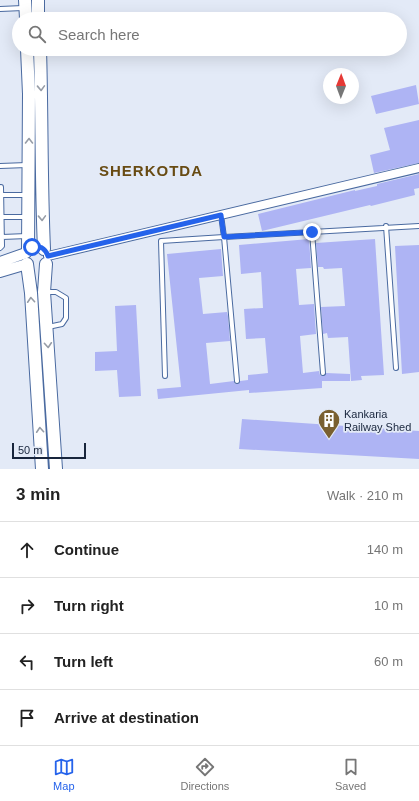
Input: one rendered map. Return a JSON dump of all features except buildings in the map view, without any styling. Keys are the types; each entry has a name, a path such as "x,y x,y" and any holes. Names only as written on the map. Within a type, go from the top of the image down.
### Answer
{"main road":[{"path":"38,0 38,12"},
{"path":"27,56 29,94 29,217 27,256 31,293 42,469"},
{"path":"40,56 42,94 42,195 46,256 44,292 56,469"},
{"path":"27,256 35,246 46,256"},
{"path":"27,256 30,267 37,269 43,267 46,256"}],"street":[{"path":"46,256 419,168"},
{"path":"0,262 27,256"},
{"path":"0,272 27,256"}],"lane":[{"path":"0,9 26,9"},
{"path":"0,166 29,165"},
{"path":"0,248 2,246 1,187"},
{"path":"1,195 29,195"},
{"path":"221,215 237,381"},
{"path":"1,217 29,217"},
{"path":"165,376 161,241 386,226 419,226"},
{"path":"386,226 396,368"},
{"path":"312,232 324,373"},
{"path":"2,237 28,236"},
{"path":"44,292 56,292 66,298 66,318 62,324 46,328"}],"place":[{"name":"Kankaria Railway Shed","path":"329,440"}],"district":[{"name":"SHERKOTDA","path":"151,170"}],"route":[{"path":"32,247 39,246 44,248 48,256 221,215 224,237 312,232"}]}
